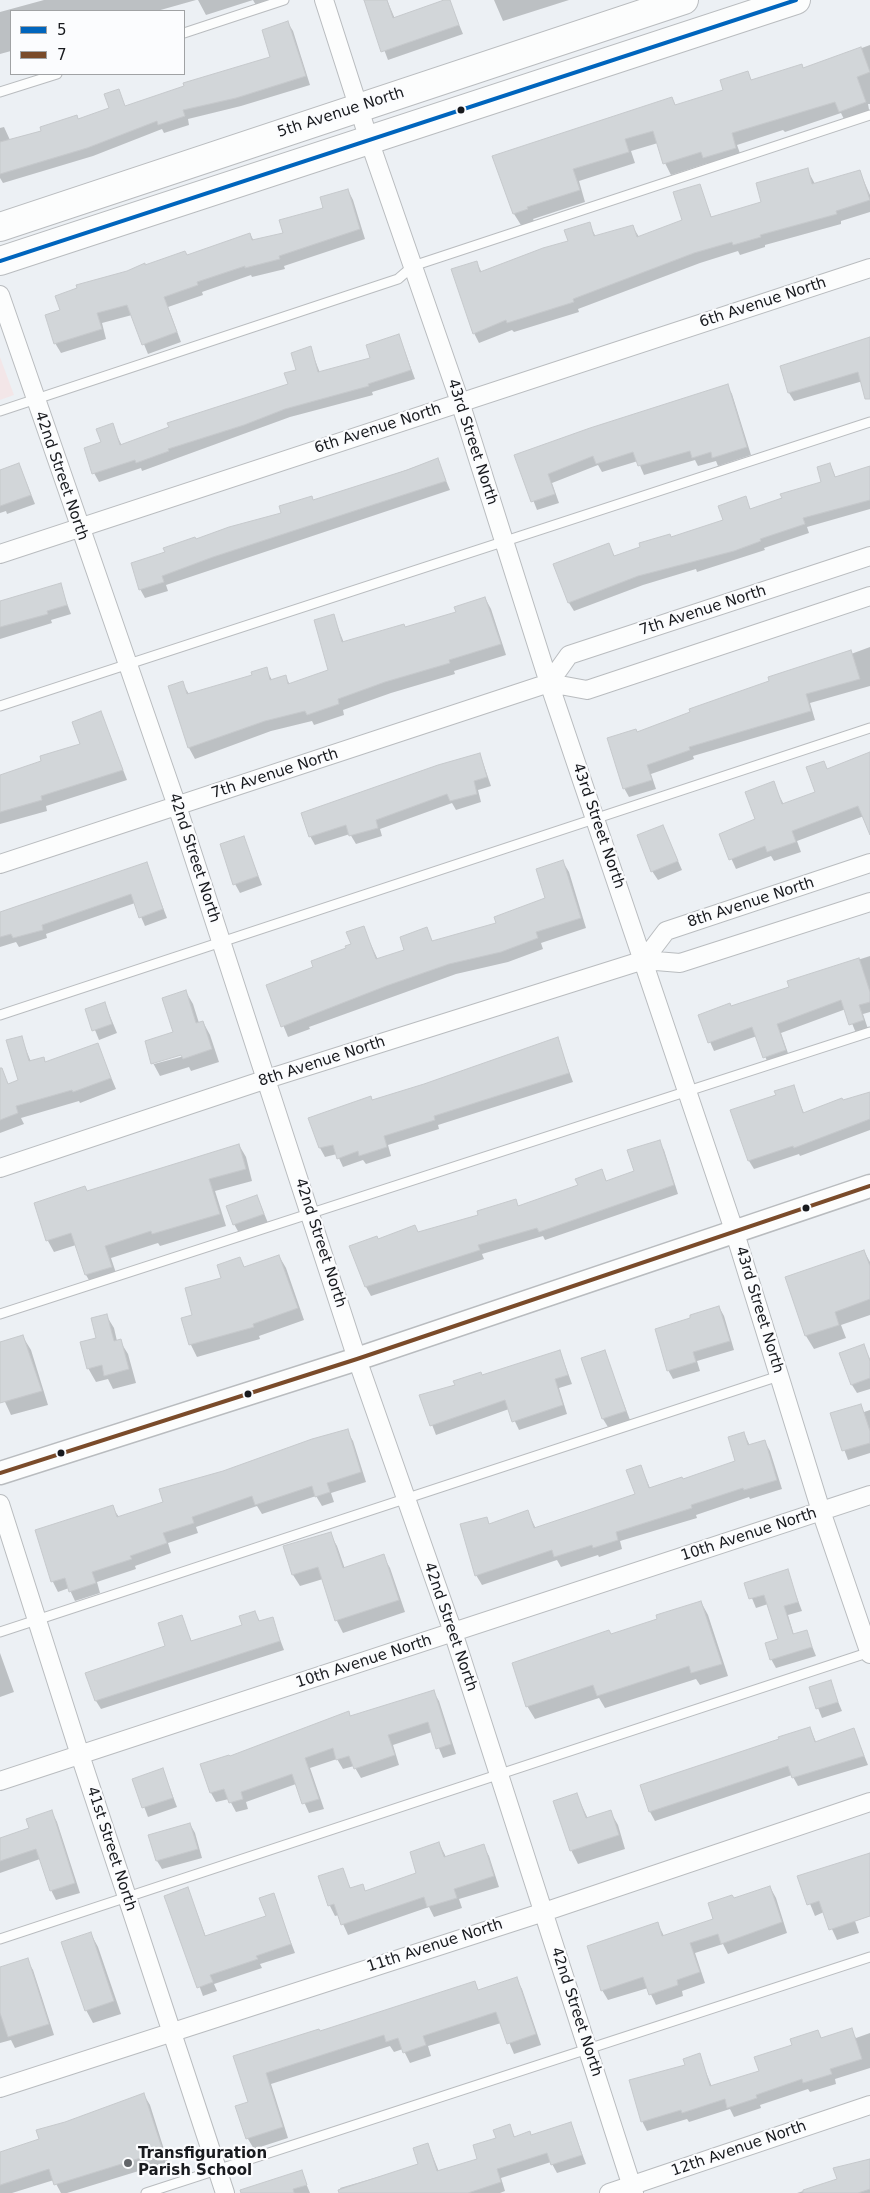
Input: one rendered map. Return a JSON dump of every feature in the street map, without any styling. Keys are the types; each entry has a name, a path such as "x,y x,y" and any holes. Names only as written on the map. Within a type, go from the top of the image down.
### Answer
{"main road":[{"name":"5th Avenue North","path":"0,227 684,0"},
{"path":"0,262 369,140 743,8 796,0"}],"street":[{"name":"43rd Street North","path":"324,0 369,140 460,402 549,683 688,1090 734,1230 821,1511 870,1653"},
{"name":"6th Avenue North","path":"0,554 870,268"},
{"name":"42nd Street North","path":"0,295 177,806 357,1359 453,1632 633,2189"},
{"name":"7th Avenue North","path":"549,683 569,655 870,556"},
{"name":"7th Avenue North","path":"0,864 549,683 587,690 870,596"},
{"name":"8th Avenue North","path":"644,960 666,931 870,863"},
{"name":"8th Avenue North","path":"0,1168 267,1079 644,960 680,963 870,902"},
{"path":"0,1473 357,1359 734,1230 870,1186"},
{"name":"10th Avenue North","path":"0,1781 870,1495"},
{"name":"41st Street North","path":"0,1504 80,1755 225,2193"},
{"name":"11th Avenue North","path":"0,2088 544,1912 870,1802"},
{"name":"12th Avenue North","path":"609,2193 633,2189 870,2105"}],"lane":[{"path":"185,33 284,0"},
{"path":"0,92 54,75"},
{"path":"0,411 398,279 413,266 870,115"},
{"path":"0,706 870,422"},
{"path":"0,1015 870,728"},
{"path":"0,1314 870,1032"},
{"path":"0,1632 779,1376"},
{"path":"0,1939 870,1653"},
{"path":"146,2193 870,1957"}],"shaded area":[{"path":"0,357 14,395 0,400"}],"building":[{"path":"364,0 387,0 393,18 444,0 450,0 459,25 381,52"},
{"path":"288,21 306,76 236,98 183,110 185,116 158,125 157,121 87,148 0,174 0,142 41,131 40,127 77,115 78,119 109,108 104,94 119,89 125,106 184,86 183,83 270,57 262,30"},
{"path":"861,47 870,72 857,77 866,102 839,112 835,102 732,133 736,148 703,158 701,152 663,164 653,131 625,139 629,152 573,169 580,190 527,207 528,209 513,214 492,156 672,97 675,105 723,90 720,80 748,71 751,80 802,64 803,68"},
{"path":"808,168 812,184 860,170 870,200 836,211 837,214 760,235 761,237 733,245 732,242 694,253 573,299 574,302 507,323 506,320 473,334 451,269 477,261 480,272 543,248 568,241 564,230 590,222 594,236 633,225 637,237 682,220 673,192 700,184 711,217 761,202 756,183"},
{"path":"348,189 360,229 279,256 280,259 245,268 245,266 197,282 198,285 164,297 177,332 142,345 127,305 97,313 102,329 54,344 45,315 60,310 55,296 77,288 76,285 127,271 145,263 145,265 185,251 187,255 250,233 252,240 283,233 279,220 323,208 320,197"},
{"path":"399,334 411,370 368,384 369,386 285,409 244,425 168,449 169,451 136,463 135,460 92,474 84,448 101,442 96,429 113,423 120,445 169,427 167,423 288,384 284,373 296,370 291,353 311,346 318,372 370,358 366,345"},
{"path":"870,337 870,399 865,399 858,372 788,393 780,366"},
{"path":"728,384 747,447 712,458 711,452 692,458 690,451 638,466 633,452 596,464 593,456 548,474 555,494 531,502 514,455 590,428"},
{"path":"438,458 446,481 213,557 162,576 164,582 139,590 131,563 165,552 163,548 281,513 279,506 312,496 313,500 407,470"},
{"path":"19,463 31,495 0,506 0,470"},
{"path":"830,463 835,477 870,466 870,500 803,518 805,524 760,539 761,541 734,551 638,576 568,603 553,564 609,543 614,556 640,547 639,543 670,534 671,537 723,520 718,506 746,496 750,509 782,498 780,494 821,482 817,467"},
{"path":"61,583 67,605 47,611 48,614 0,627 0,601"},
{"path":"485,597 501,644 449,660 450,663 385,682 338,699 339,704 307,715 305,711 265,721 188,748 168,686 183,681 187,694 252,675 251,672 267,667 270,680 286,675 288,684 328,670 314,620 334,614 342,642 404,624 405,627 456,612 454,607"},
{"path":"851,650 860,679 806,694 811,711 689,747 690,750 647,765 652,780 623,789 607,738 636,729 637,732 690,712 689,709 769,681 768,677"},
{"path":"101,711 123,770 41,796 42,800 0,812 0,775 41,761 40,756 80,744 72,722"},
{"path":"870,752 870,835 858,806 792,831 796,842 767,852 765,846 729,860 719,834 755,819 745,792 774,781 782,804 815,792 806,767 824,761 827,769"},
{"path":"480,753 487,777 474,781 477,794 450,801 447,794 376,820 378,828 349,836 346,825 309,837 301,813 438,765"},
{"path":"663,825 678,861 651,872 637,835"},
{"path":"244,836 258,876 233,885 220,844"},
{"path":"563,860 581,918 536,932 538,938 501,952 449,964 386,986 281,1027 266,985 313,967 311,961 346,948 345,946 351,944 346,932 364,926 376,959 404,950 400,937 427,927 432,941 496,923 494,917 545,898 536,869"},
{"path":"147,862 163,909 139,918 131,894 42,925 43,930 13,938 11,934 0,937 0,912"},
{"path":"859,958 870,992 870,1002 859,1005 864,1020 849,1025 841,1000 777,1024 786,1050 763,1058 752,1027 708,1043 698,1015 730,1003 731,1006 789,987 787,981"},
{"path":"186,990 196,1023 203,1021 212,1049 183,1059 181,1055 151,1064 145,1041 173,1032 162,998"},
{"path":"105,1002 112,1024 92,1031 85,1009"},
{"path":"22,1036 29,1061 44,1057 45,1062 98,1043 111,1078 73,1092 72,1090 16,1106 18,1113 0,1120 0,1068 2,1068 8,1084 18,1080 6,1040"},
{"path":"558,1037 569,1073 434,1116 435,1120 384,1136 387,1147 359,1156 358,1151 337,1159 333,1145 319,1148 308,1118 371,1096 372,1100 424,1084"},
{"path":"794,1085 803,1113 842,1098 843,1100 870,1092 870,1119 794,1148 793,1146 748,1161 730,1110 776,1095 774,1091"},
{"path":"660,1140 674,1185 539,1232 537,1228 478,1245 480,1250 365,1287 349,1246 377,1236 378,1239 415,1225 418,1232 478,1215 477,1211 516,1199 518,1206 578,1185 575,1179 602,1169 606,1181 634,1171 627,1150"},
{"path":"239,1144 246,1169 209,1179 220,1214 152,1234 151,1231 105,1246 112,1267 85,1275 71,1233 46,1241 34,1203 85,1186 87,1191"},
{"path":"257,1195 264,1214 233,1225 226,1206"},
{"path":"864,1250 870,1266 870,1299 835,1312 839,1325 805,1336 785,1277"},
{"path":"279,1255 298,1308 253,1324 254,1327 189,1345 181,1318 192,1315 185,1288 221,1278 217,1265 240,1257 244,1267"},
{"path":"719,1306 730,1341 693,1352 696,1362 667,1371 655,1329"},
{"path":"107,1314 114,1341 121,1339 129,1369 104,1376 102,1365 87,1369 80,1342 96,1338 91,1318"},
{"path":"23,1335 42,1391 0,1403 0,1342"},
{"path":"864,1344 870,1361 870,1378 851,1385 839,1353"},
{"path":"560,1350 568,1375 555,1379 563,1405 512,1422 505,1400 430,1426 419,1395 455,1385 453,1381 481,1372 482,1375"},
{"path":"605,1350 626,1411 602,1419 581,1358"},
{"path":"861,1404 870,1431 870,1443 842,1451 830,1413"},
{"path":"348,1429 361,1472 327,1483 330,1492 315,1497 312,1486 255,1505 252,1496 192,1517 194,1523 163,1533 167,1543 130,1556 132,1559 92,1572 96,1583 69,1592 65,1578 51,1582 35,1530 113,1505 117,1517 163,1502 159,1489 223,1471 312,1439"},
{"path":"744,1432 748,1445 765,1440 777,1480 744,1490 743,1488 691,1505 692,1508 616,1532 618,1540 593,1548 592,1545 554,1557 552,1550 475,1576 460,1524 487,1517 489,1524 528,1510 534,1528 635,1494 626,1470 641,1465 649,1488 682,1477 683,1479 735,1461 728,1437"},
{"path":"331,1532 343,1568 384,1554 399,1600 335,1621 318,1567 292,1575 283,1546"},
{"path":"788,1569 798,1602 784,1606 793,1634 807,1630 812,1647 770,1660 765,1643 778,1639 764,1595 749,1599 744,1583"},
{"path":"701,1601 722,1664 691,1673 689,1666 597,1696 593,1685 526,1707 512,1663 609,1630 611,1634 657,1619 656,1615"},
{"path":"255,1611 259,1621 273,1617 280,1641 95,1701 85,1673 165,1646 158,1623 182,1615 191,1641 242,1625 239,1616"},
{"path":"831,1680 838,1702 816,1709 809,1687"},
{"path":"434,1690 451,1744 436,1749 428,1722 388,1735 395,1755 354,1769 349,1756 336,1760 333,1748 305,1758 319,1799 302,1804 292,1774 241,1792 243,1799 229,1803 224,1789 210,1793 200,1764 230,1756 349,1711 350,1716"},
{"path":"810,1727 815,1742 854,1728 864,1756 792,1778 788,1766 649,1812 640,1785"},
{"path":"163,1768 173,1798 142,1808 132,1779"},
{"path":"577,1793 586,1818 611,1810 619,1835 570,1851 553,1801"},
{"path":"52,1810 75,1883 50,1891 36,1849 0,1861 0,1838 29,1828 26,1819"},
{"path":"190,1823 198,1849 156,1861 148,1835"},
{"path":"439,1842 444,1857 484,1844 494,1876 454,1889 457,1898 427,1907 424,1897 341,1925 334,1904 328,1906 318,1876 343,1868 350,1888 363,1884 365,1891 416,1873 410,1852"},
{"path":"870,1853 870,1916 829,1930 819,1901 807,1905 797,1876"},
{"path":"770,1886 782,1922 721,1944 718,1934 690,1943 700,1972 677,1980 678,1985 649,1995 643,1977 601,1991 587,1946 658,1922 662,1936 713,1919 708,1903 732,1895 734,1898"},
{"path":"188,1887 205,1936 266,1916 259,1898 274,1893 291,1944 256,1956 258,1959 210,1975 213,1982 197,1988 164,1896"},
{"path":"91,1932 114,2001 85,2011 61,1942"},
{"path":"28,1958 49,2024 8,2037 0,2013 0,1967"},
{"path":"517,1977 536,2034 507,2044 496,2012 423,2036 426,2045 403,2053 398,2038 386,2042 384,2035 266,2073 283,2127 246,2139 235,2106 248,2102 233,2056 319,2029 320,2031 475,1981 478,1990"},
{"path":"852,2028 862,2059 830,2069 832,2074 803,2083 802,2079 756,2095 757,2098 727,2108 725,2099 682,2113 681,2110 641,2122 629,2080 685,2065 683,2059 700,2053 710,2086 759,2071 754,2057 792,2045 790,2039 818,2030 821,2038"},
{"path":"144,2093 163,2151 54,2185 49,2169 0,2185 0,2152 39,2139 36,2130 65,2122"},
{"path":"571,2122 582,2155 551,2165 547,2153 497,2169 501,2182 468,2193 339,2193 338,2190 418,2164 413,2148 428,2143 437,2171 477,2159 473,2145 496,2138 493,2130 510,2124 514,2137 530,2131 531,2135"},
{"path":"870,2159 870,2189 858,2193 803,2193 803,2190 837,2179 833,2168"},
{"path":"302,2170 307,2185 293,2189 294,2193 241,2193 240,2190"}],"transit line":[{"name":"5","path":"0,261 796,0"},
{"name":"7","path":"0,1473 357,1359 870,1186"}],"place":[{"name":"Transfiguration Parish School","path":"128,2163"}]}
